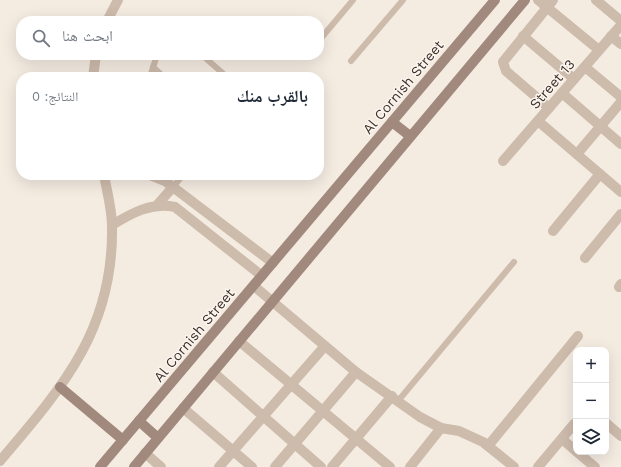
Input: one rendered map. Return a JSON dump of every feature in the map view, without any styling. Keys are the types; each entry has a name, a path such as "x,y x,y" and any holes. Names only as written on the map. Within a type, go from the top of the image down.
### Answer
{"main road":[{"name":"Al Cornish Street","path":"100,467 495,0"},
{"path":"134,467 525,0"},
{"path":"392,122 410,136"},
{"path":"60,387 123,440"},
{"path":"139,421 158,438"}],"street":[{"path":"110,16 118,0"},
{"path":"538,0 550,4 599,50"},
{"path":"596,0 621,21"},
{"path":"549,108 506,71 503,65 504,60 550,4"},
{"name":"Street 13","path":"503,161 621,25"},
{"path":"523,36 574,79"},
{"path":"612,36 621,44"},
{"path":"94,72 95,60"},
{"path":"585,67 621,97"},
{"path":"562,93 621,144"},
{"path":"577,154 621,102"},
{"path":"538,121 621,192"},
{"path":"553,231 600,174"},
{"path":"0,461 60,387 82,353 93,331 103,301 109,270 112,225 106,180"},
{"path":"162,180 273,263"},
{"path":"112,225 136,212 158,204 173,187"},
{"path":"158,204 175,207 262,276"},
{"path":"585,258 620,218"},
{"path":"254,286 356,372 440,428 459,431 488,446 514,467"},
{"path":"488,446 578,336"},
{"path":"239,341 390,467"},
{"path":"218,467 324,346"},
{"path":"213,372 322,467"},
{"path":"275,467 356,372"},
{"path":"332,467 395,398"},
{"path":"183,408 252,467"},
{"path":"538,467 573,425"},
{"path":"609,426 621,436"},
{"path":"410,467 440,428"},
{"path":"562,439 573,448"},
{"path":"145,453 161,467"},
{"path":"582,455 595,467"}],"lane":[{"path":"324,35 353,0"},
{"path":"351,61 403,0"},
{"path":"151,72 155,60"},
{"path":"208,60 221,72"},
{"path":"152,67 158,72"},
{"path":"173,187 179,180"},
{"path":"395,398 514,262"}]}
